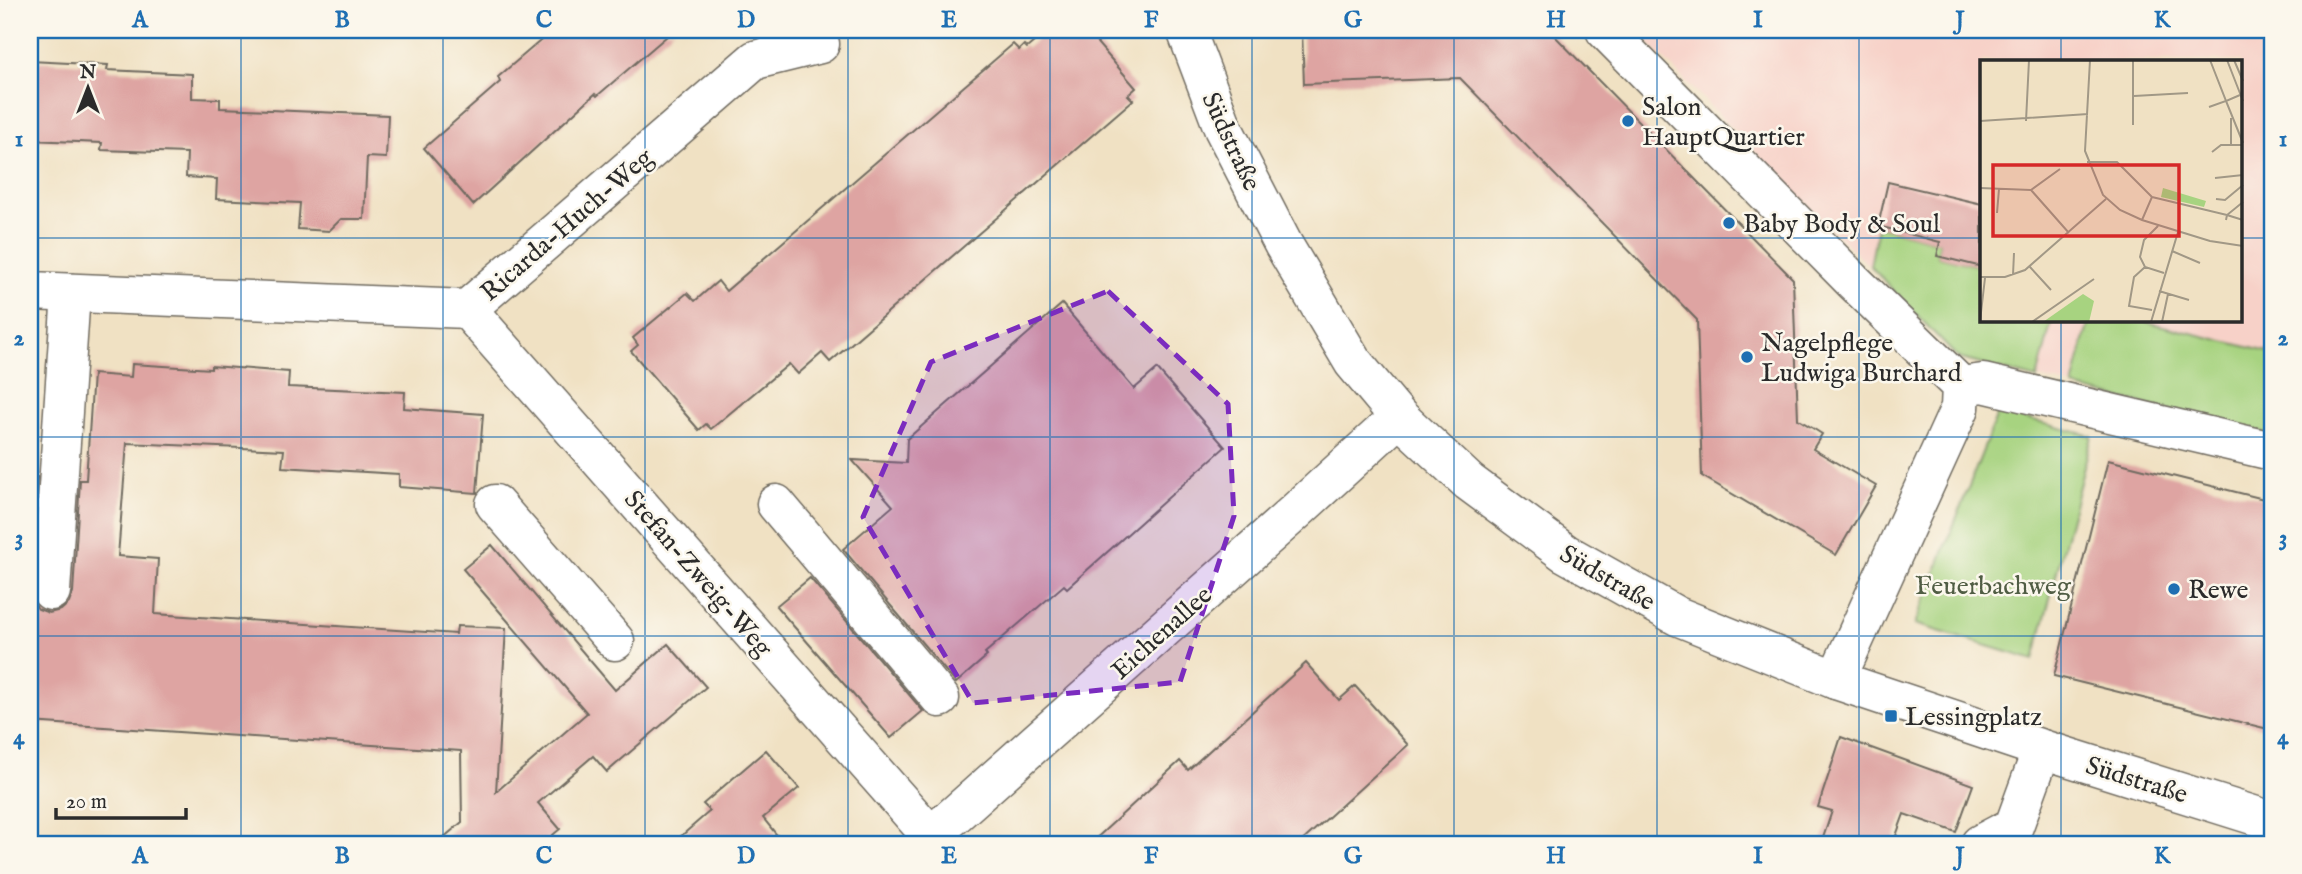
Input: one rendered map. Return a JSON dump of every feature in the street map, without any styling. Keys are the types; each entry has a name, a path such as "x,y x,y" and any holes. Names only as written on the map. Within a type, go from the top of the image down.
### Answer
{"street":[{"name":"Südstraße","path":"1186,30 1223,128 1283,244 1353,362 1399,417 1469,482 1565,554 1677,616 1836,680 2042,749 2272,821"},
{"path":"1605,30 1844,272 1961,386 1960,408 1836,680"},
{"name":"Ricarda-Huch-Weg","path":"30,291 467,309 755,60 820,44"},
{"path":"51,591 71,293"},
{"name":"Stefan-Zweig-Weg","path":"467,309 927,840"},
{"path":"1961,386 1983,383 2272,451"},
{"name":"Eichenallee","path":"927,840 1399,417"},
{"path":"495,504 615,641"},
{"path":"776,504 940,698"},
{"path":"1980,844 2014,826 2042,749"}],"highlighted area":[{"path":"1108,291 1228,404 1234,516 1180,682 973,703 863,517 931,362"}],"shaded area":[{"path":"1635,30 2272,30 2272,435 1958,358"}],"green space":[{"path":"1878,226 1940,242 1937,256 1980,267 1980,322 2051,322 2037,379 1958,358 1870,266"},
{"path":"2089,322 2147,322 2272,353 2272,435 2073,387"},
{"name":"Feuerbachweg","path":"1998,412 2092,436 2034,660 1915,624"}],"building":[{"path":"553,30 674,30 597,96 595,94 473,205 424,148 500,82 498,77"},
{"path":"1048,30 1086,30 1136,88 1128,95 1133,100 830,362 822,353 798,374 789,364 711,429 706,424 699,430 631,351 638,345 633,338 687,293 695,301 718,281 726,291 1013,44 1019,50 1024,45 1027,48"},
{"path":"1302,30 1549,30 1793,279 1798,419 1822,434 1813,449 1876,486 1836,555 1702,476 1697,320 1460,78 1304,84"},
{"path":"30,61 108,65 107,70 192,74 192,98 220,99 220,108 388,115 386,158 367,157 364,219 341,219 329,231 298,229 300,203 216,199 217,179 186,177 187,153 101,150 102,143 30,140"},
{"path":"1888,182 1980,204 1980,267 1937,256 1940,242 1878,226"},
{"path":"1062,304 1134,389 1157,369 1225,447 1067,588 1064,585 985,653 987,656 956,683 843,549 893,506 852,460 906,463 907,439"},
{"path":"132,364 289,372 288,387 405,392 404,408 483,414 477,493 399,487 399,474 282,467 284,450 127,443 118,556 158,559 155,614 456,634 457,626 506,628 496,792 587,713 463,569 492,545 615,690 668,644 706,687 607,772 593,756 538,803 560,829 542,844 436,844 462,822 461,751 30,722 30,593 38,609 49,613 61,610 69,603 73,592 80,480 86,480 93,374 131,377"},
{"name":"Rewe","path":"2108,460 2272,501 2272,730 2054,676"},
{"path":"30,477 37,477 30,581"},
{"path":"810,578 923,711 891,738 776,606"},
{"path":"1306,663 1339,700 1355,686 1408,745 1299,844 1090,844 1180,761 1188,770"},
{"path":"1841,737 1973,785 1956,832 1904,814 1893,844 1821,844 1832,811 1818,807"},
{"path":"766,750 799,788 763,818 784,844 672,844 710,811 703,804"}],"place":[{"name":"Salon HauptQuartier","path":"1628,121"},
{"name":"Baby Body & Soul","path":"1729,223"},
{"name":"Nagelpflege Ludwiga Burchard","path":"1747,357"},
{"name":"Rewe","path":"2174,589"},
{"name":"Lessingplatz","path":"1891,716"}]}
